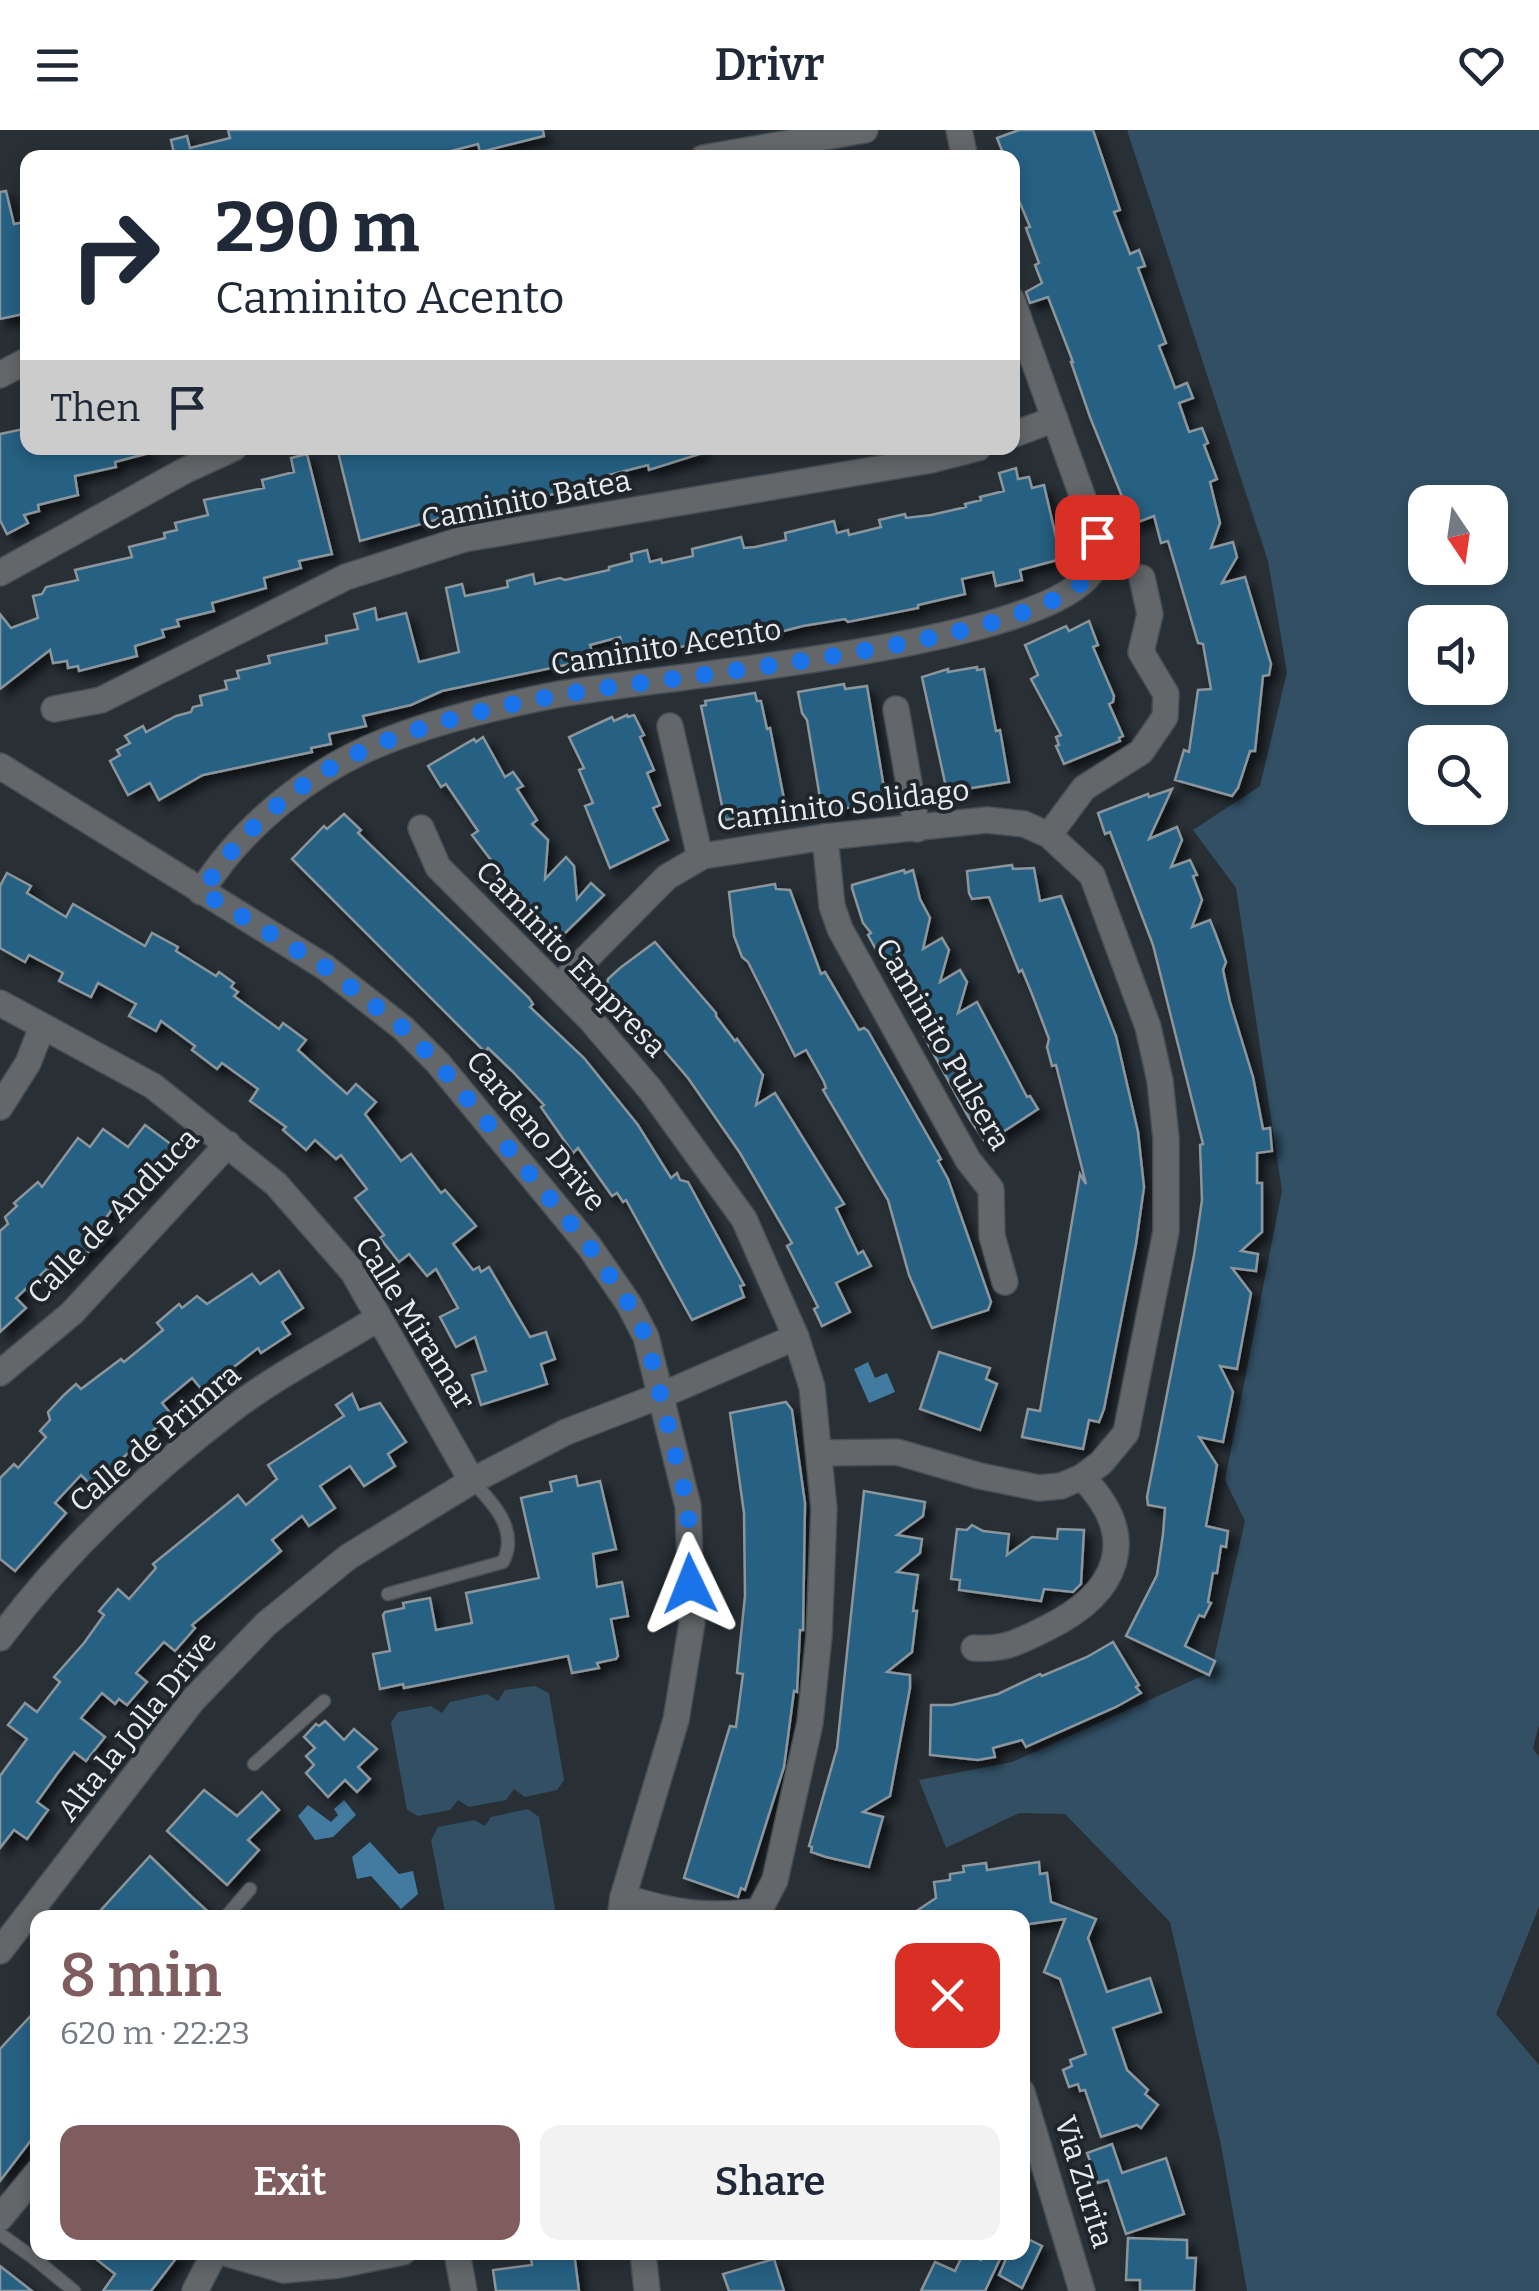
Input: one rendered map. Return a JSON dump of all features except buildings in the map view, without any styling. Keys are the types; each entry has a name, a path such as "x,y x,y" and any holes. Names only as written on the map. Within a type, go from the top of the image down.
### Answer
{"street":[{"path":"748,150 864,130"},
{"path":"1020,322 1055,419 1020,432"},
{"name":"Caminito Acento","path":"202,892 218,866 242,840 303,784 384,742 468,715 555,696 918,641 992,624 1076,586 1090,573 1096,560 1097,537 1055,419"},
{"path":"0,573 219,455"},
{"name":"Caminito Batea","path":"54,709 101,700 346,577 464,539 947,455"},
{"path":"1049,835 1084,788 1141,752 1164,717 1166,694 1141,652 1150,614 1142,578"},
{"path":"896,709 917,830"},
{"name":"Caminito Solidago","path":"670,726 700,857"},
{"name":"Cardeno Drive","path":"0,766 325,967 403,1028 438,1063 589,1246 629,1304 646,1337 688,1506 692,1623 676,1720 622,1907"},
{"name":"Caminito Solidago","path":"558,987 667,878 700,857 825,837 987,820 1024,824 1049,835 1092,874 1148,1027 1160,1082 1166,1138 1166,1232 1126,1433 1101,1462 1082,1476"},
{"name":"Caminito Empresa","path":"421,828 438,867 558,987 650,1088 744,1220 796,1337 812,1387 820,1452 824,1563 814,1688 810,1723 775,1880 760,1910"},
{"name":"Caminito Pulsera","path":"825,837 832,906 840,929 968,1160 991,1190 992,1236 1005,1282"},
{"name":"Calle Miramar","path":"0,1003 153,1086 276,1184 353,1272 472,1481"},
{"path":"0,1108 28,1062 42,1027"},
{"name":"Calle de Andluca","path":"0,1373 72,1313 228,1144"},
{"name":"Calle de Primra","path":"0,1638 78,1545 152,1475 236,1406 377,1318"},
{"name":"Alta la Jolla Drive","path":"46,1910 193,1700 266,1624 348,1557 472,1481 566,1432 796,1337"},
{"path":"820,1452 897,1452 1039,1488 1061,1486 1082,1476 1102,1498 1116,1526 1116,1556 1108,1579 1077,1613 1001,1650 974,1648"},
{"name":"Caminito Empresa","path":"622,1907 670,1910"},
{"name":"Alta la Jolla Drive","path":"0,1951 30,1924"},
{"name":"Via Zurita","path":"1030,2119 1082,2291"},
{"path":"0,2218 30,2182"},
{"path":"195,2291 214,2260"},
{"path":"248,2260 284,2270 363,2260"},
{"path":"458,2260 464,2291"},
{"path":"643,2260 647,2291"}],"lane":[{"path":"388,1594 503,1562 510,1547 506,1526 472,1481"},
{"path":"254,1764 324,1701"},
{"path":"233,1910 250,1889"},
{"path":"0,2234 30,2251"},
{"path":"42,2260 74,2291"}],"shaded area":[{"path":"1127,130 1539,130 1539,1725 1533,1748 1539,1757 1539,1907 1496,2014 1539,2065 1539,2291 1247,2291 1221,2145 1170,1922 1065,1814 1019,1813 946,1848 919,1780 1012,1762 1211,1672 1245,1521 1225,1480 1282,1191 1236,888 1193,830 1260,786 1287,672 1268,561"},
{"path":"868,1362 875,1378 887,1373 895,1392 869,1403 854,1369"},
{"path":"535,1686 549,1693 564,1780 557,1790 525,1797 514,1789 506,1800 469,1807 458,1800 450,1810 418,1816 407,1810 391,1723 398,1712 431,1706 442,1713 450,1702 487,1694 498,1701 505,1690"},
{"path":"344,1800 356,1815 333,1837 315,1840 298,1816 308,1805 331,1822 338,1815 334,1809"},
{"path":"528,1809 539,1817 554,1910 445,1910 431,1840 438,1827 474,1820 485,1826 491,1817"},
{"path":"370,1842 399,1874 413,1871 418,1894 401,1909 371,1876 357,1879 352,1857"}],"route":[{"path":"690,1584 688,1506 646,1337 629,1304 589,1246 438,1063 403,1028 325,967 202,892 218,866 254,826 303,784 384,742 468,715 555,696 918,641 992,624 1076,586 1090,573 1096,560 1097,537"}]}
